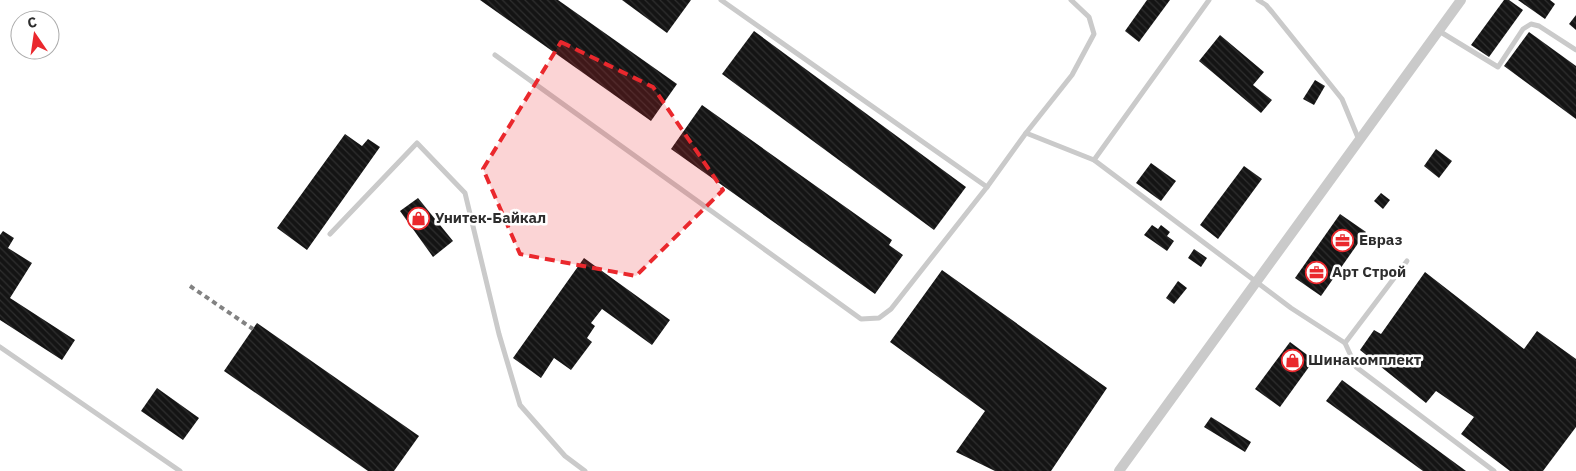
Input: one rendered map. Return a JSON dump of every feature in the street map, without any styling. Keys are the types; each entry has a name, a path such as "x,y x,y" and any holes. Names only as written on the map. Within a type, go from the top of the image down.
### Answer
{"street":[{"path":"1119,471 1461,0"}],"lane":[{"path":"721,0 987,187"},
{"path":"496,55 861,319 879,318 891,310 1072,75 1094,34 1088,17 1071,0"},
{"path":"1094,160 1209,0"},
{"path":"1258,0 1272,12 1342,99 1359,141"},
{"path":"1438,31 1498,67 1523,29 1531,24 1539,26 1576,50"},
{"path":"1026,133 1094,160 1291,308 1345,343 1356,367 1494,471"},
{"path":"330,234 417,143 465,193 499,334 520,405 565,456 585,471"},
{"path":"1345,343 1407,261"},
{"path":"0,347 180,471"}],"highlighted area":[{"path":"561,42 653,87 723,190 636,276 520,254 483,169"}],"building":[{"path":"480,0 558,0 677,84 651,121"},
{"path":"622,0 691,0 667,33"},
{"path":"1147,0 1170,0 1139,42 1125,31"},
{"path":"1504,0 1509,0 1523,10 1489,57 1471,45"},
{"path":"1518,0 1550,0 1555,4 1545,19"},
{"path":"1576,15 1576,30 1569,24"},
{"path":"754,31 966,187 934,230 722,74"},
{"path":"1529,32 1576,66 1576,119 1504,66"},
{"path":"1220,35 1264,72 1253,85 1272,100 1261,113 1199,61"},
{"path":"1315,80 1325,86 1314,105 1303,99"},
{"path":"702,105 892,240 889,245 903,255 875,294 671,149"},
{"path":"345,134 362,146 368,139 380,147 307,250 277,228"},
{"path":"1436,149 1452,161 1439,178 1424,166"},
{"path":"1151,163 1176,181 1161,201 1136,183"},
{"path":"1244,166 1262,179 1218,239 1200,225"},
{"path":"1381,193 1390,200 1383,209 1374,201"},
{"path":"418,198 453,241 433,257 400,211"},
{"path":"1340,214 1366,232 1321,296 1295,278"},
{"path":"1152,225 1158,229 1161,225 1170,232 1167,236 1174,241 1167,251 1144,235"},
{"path":"3,231 14,238 8,248 32,263 10,298 75,340 62,360 0,320 0,235"},
{"path":"1194,249 1207,258 1201,267 1188,258"},
{"path":"584,258 670,320 652,345 602,309 591,323 595,326 587,338 592,342 571,370 554,358 541,378 513,358"},
{"path":"942,270 1107,388 1051,471 995,471 956,452 985,411 890,342"},
{"path":"1425,272 1524,349 1537,331 1576,359 1576,427 1543,471 1510,471 1461,434 1474,417 1436,391 1426,403 1360,350 1374,330 1381,334"},
{"path":"1178,281 1187,288 1174,304 1166,298"},
{"path":"257,323 419,436 394,471 368,471 224,371"},
{"path":"1290,342 1314,360 1280,407 1255,389"},
{"path":"1342,380 1466,471 1423,471 1326,401"},
{"path":"157,388 199,418 183,440 141,411"},
{"path":"1211,417 1251,442 1245,452 1204,427"}],"railway":[{"path":"190,286 253,329"}],"place":[{"name":"Унитек-Байкал","path":"419,218"},
{"name":"Евраз","path":"1343,240"},
{"name":"Арт Строй","path":"1316,272"},
{"name":"Шинакомплект","path":"1292,360"}]}
